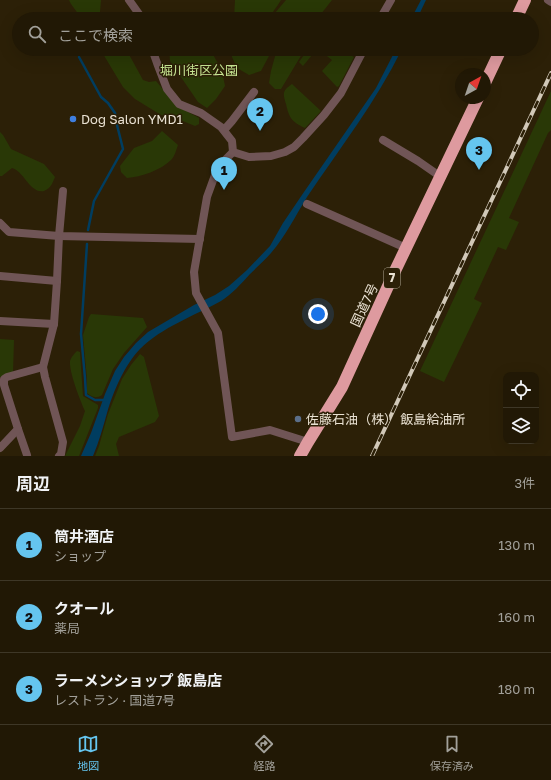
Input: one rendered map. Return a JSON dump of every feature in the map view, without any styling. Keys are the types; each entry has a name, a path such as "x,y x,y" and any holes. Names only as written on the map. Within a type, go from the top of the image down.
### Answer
{"highway":[{"path":"519,12 525,0"},
{"path":"491,70 498,56"},
{"name":"国道7号","path":"300,456 342,387 406,248 475,104"}],"street":[{"path":"129,0 138,12"},
{"path":"384,12 391,0"},
{"path":"154,56 167,89 180,104 201,113 221,127 232,141 233,152"},
{"path":"233,152 249,157 271,156 294,147 324,115 340,93 360,56"},
{"path":"224,130 254,92"},
{"path":"383,140 441,177"},
{"path":"233,152 222,163 215,175 207,197 194,272 196,294 218,333 232,437 270,430 308,442"},
{"path":"60,456 63,442 43,367 54,324 63,191"},
{"path":"307,204 406,248"},
{"path":"0,223 9,232 59,236 200,239"},
{"path":"0,276 58,281"},
{"path":"0,321 54,324"},
{"path":"27,455 4,385 4,379 43,367"},
{"path":"0,448 18,429"}],"green space":[{"path":"69,0 101,0 100,12 77,12"},
{"path":"235,0 281,0 273,12 234,12"},
{"path":"286,0 332,0 323,12 276,12"},
{"path":"104,56 130,56 143,80 149,82 156,81 177,106 199,118 199,124 195,126 173,117 161,115 135,99 123,87"},
{"name":"堀川街区公園","path":"170,56 214,56 222,71 225,86 216,99 207,108 198,102 170,61"},
{"path":"269,56 261,71 249,75 237,68 232,57"},
{"path":"275,56 301,56 281,89 275,89 269,83"},
{"path":"303,56 311,56 303,66 299,62"},
{"path":"327,56 354,57 339,86 337,87 322,71 332,60"},
{"path":"292,84 321,111 305,128 297,124 292,119 287,109 284,92"},
{"path":"551,91 551,130 548,133 509,218 519,222 506,250 498,247 474,299 482,303 444,382 420,371"},
{"path":"162,131 178,145 172,158 162,167 138,176 127,178 121,172 120,166 134,148 152,141"},
{"path":"0,132 11,149 44,164 55,177 48,189 39,191 35,189 20,173 12,168 0,176"},
{"path":"91,314 143,318 147,327 124,353 113,369 102,395 96,397 87,393 83,335"},
{"path":"0,339 14,340 13,373 0,377"},
{"path":"77,351 80,352 83,396 98,405 98,408 79,456 65,456 80,426 85,411 75,386 70,366 71,358"},
{"path":"140,354 144,357 159,416 155,422 119,437 116,444 119,456 95,456 108,414 122,379"}],"water":[{"path":"421,0 426,0 420,12 415,12"},
{"path":"392,56 398,56 381,88 307,197 286,233 269,256 233,292 221,301 168,328 140,349 129,362 116,387 93,456 81,456 105,394 115,371 124,357 148,332 229,286 270,246 283,223 376,88"}],"waterway":[{"path":"79,57 101,97 108,103 115,113 123,149 94,201 88,230"},
{"path":"87,244 81,334 86,395 95,400 106,400"}],"railway":[{"path":"372,456 551,73"}],"place":[{"name":"Dog Salon YMD1","path":"73,119"},
{"name":"クオール","path":"260,131"},
{"name":"ラーメンショップ 飯島店","path":"479,170"},
{"name":"筒井酒店","path":"224,190"},
{"name":"佐藤石油（株） 飯島給油所","path":"298,419"}]}
